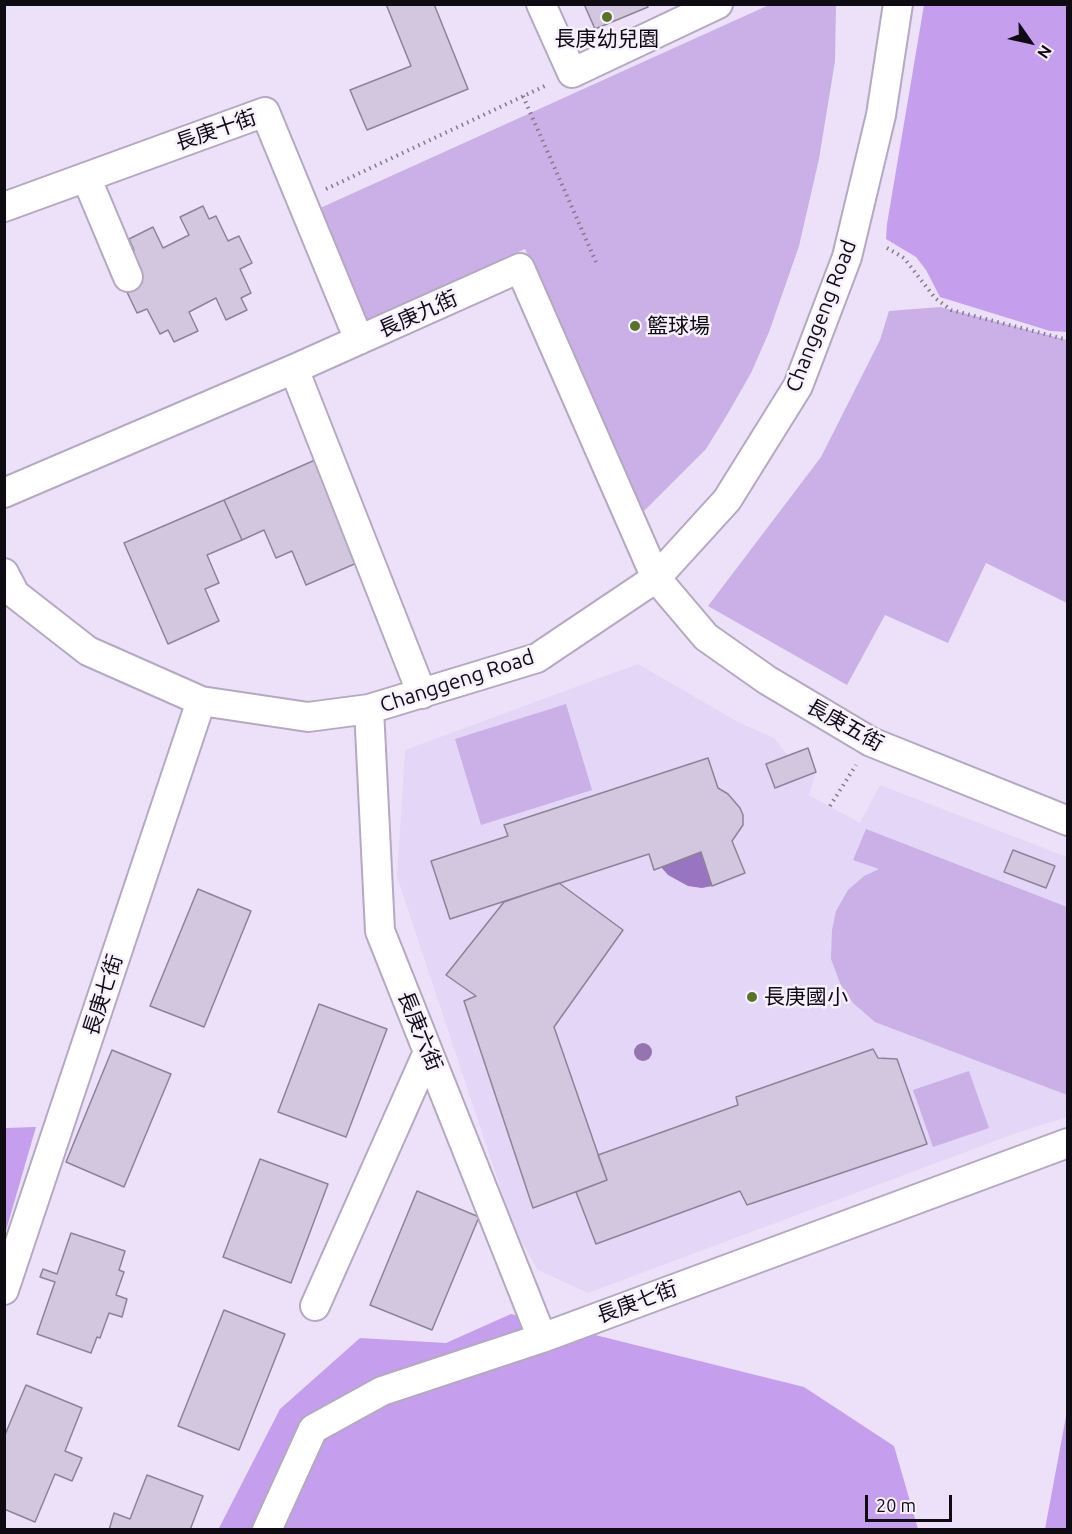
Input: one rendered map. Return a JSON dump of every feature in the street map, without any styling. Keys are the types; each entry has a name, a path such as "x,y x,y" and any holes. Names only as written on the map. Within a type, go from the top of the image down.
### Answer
{"street":[{"path":"542,4 572,73 718,4"},
{"name":"Changgeng Road","path":"4,573 15,594 88,651 201,701 308,717 369,709 537,658 656,578 727,500 798,386 847,257 881,114 898,4"},
{"name":"長庚十街","path":"4,207 265,112 359,340"},
{"path":"86,177 128,277"},
{"name":"長庚九街","path":"4,493 294,369 520,268 656,578"},
{"path":"294,369 422,694"},
{"name":"長庚五街","path":"656,578 706,637 767,680 872,742 1068,821"},
{"name":"長庚七街","path":"4,1290 201,701"},
{"name":"長庚六街","path":"369,709 380,931 542,1338"},
{"path":"315,1306 428,1052"},
{"name":"長庚七街","path":"267,1530 313,1429 382,1391 542,1338 1068,1143"}],"path":[{"path":"302,200 572,73"},
{"path":"523,96 596,262"},
{"path":"887,248 903,258 935,298 951,310 1068,340"},
{"path":"830,806 872,742"}],"shaded area":[{"path":"769,5 836,5 835,61 819,159 799,246 769,332 751,373 727,415 706,449 643,512 525,249 366,321 318,209"},
{"path":"924,5 1067,5 1067,332 1050,331 940,297 926,270 916,257 886,239"},
{"path":"940,307 1067,340 1067,603 986,563 948,643 885,615 847,685 708,606 821,457 880,340 889,311"},
{"name":"長庚國小","path":"638,664 738,722 774,738 788,756 808,748 816,772 809,795 860,823 880,785 1067,857 1067,1117 1019,1132 588,1293 538,1270 514,1229 397,877 405,750"},
{"path":"566,704 592,790 481,825 455,739"},
{"path":"866,829 1067,907 1067,1095 875,1022 853,1003 840,983 831,959 832,930 836,911 848,890 864,876 879,869 853,860"},
{"path":"701,852 712,886 702,888 688,886 668,875 661,867"},
{"path":"969,1071 989,1128 933,1147 913,1090"},
{"path":"36,1127 5,1234 5,1128"},
{"path":"511,1314 804,1387 894,1446 918,1529 218,1530 280,1409 360,1338 446,1343"},
{"path":"1067,1411 1067,1529 1045,1529"}],"building":[{"path":"386,4 434,4 468,89 367,130 350,90 411,66"},
{"name":"長庚幼兒園","path":"584,4 647,4 648,7 595,29"},
{"path":"203,206 209,219 216,216 228,241 239,236 252,263 240,269 251,293 241,298 247,310 226,320 216,298 189,312 198,331 174,342 168,330 160,334 147,309 137,313 125,288 124,255 134,250 129,239 153,227 163,248 189,235 180,217"},
{"path":"315,460 359,562 306,585 292,551 276,558 264,530 242,540 224,500"},
{"path":"224,500 242,540 207,555 219,583 205,589 219,621 168,644 124,543"},
{"path":"808,748 816,772 775,788 766,764"},
{"path":"708,758 718,788 728,794 743,815 743,825 732,841 745,873 712,886 701,852 654,870 649,854 450,919 431,861 508,836 504,825"},
{"path":"1013,850 1055,866 1046,888 1004,872"},
{"path":"559,883 623,930 554,1027 607,1180 533,1208 464,1001 476,996 446,975 504,902"},
{"path":"198,889 251,911 204,1027 150,1006"},
{"path":"319,1004 387,1029 346,1137 278,1112"},
{"path":"873,1049 878,1058 897,1059 927,1144 747,1205 740,1191 596,1244 576,1192 607,1180 598,1155 738,1105 736,1097"},
{"path":"112,1050 171,1074 124,1187 66,1162"},
{"path":"260,1159 328,1184 291,1283 223,1257"},
{"path":"417,1191 479,1217 432,1330 370,1305"},
{"path":"71,1233 125,1251 119,1270 124,1272 116,1295 127,1299 122,1317 109,1313 100,1338 97,1337 91,1353 37,1334 55,1282 40,1277 43,1269 57,1274"},
{"path":"224,1310 285,1334 239,1450 178,1426"},
{"path":"26,1385 82,1408 65,1451 82,1458 72,1481 55,1474 35,1522 4,1509 4,1437"},
{"path":"147,1475 203,1496 190,1530 109,1530 114,1513 130,1519"}],"place":[{"name":"長庚幼兒園","path":"607,17"},
{"name":"籃球場","path":"635,326"},
{"name":"長庚國小","path":"752,997"}]}
